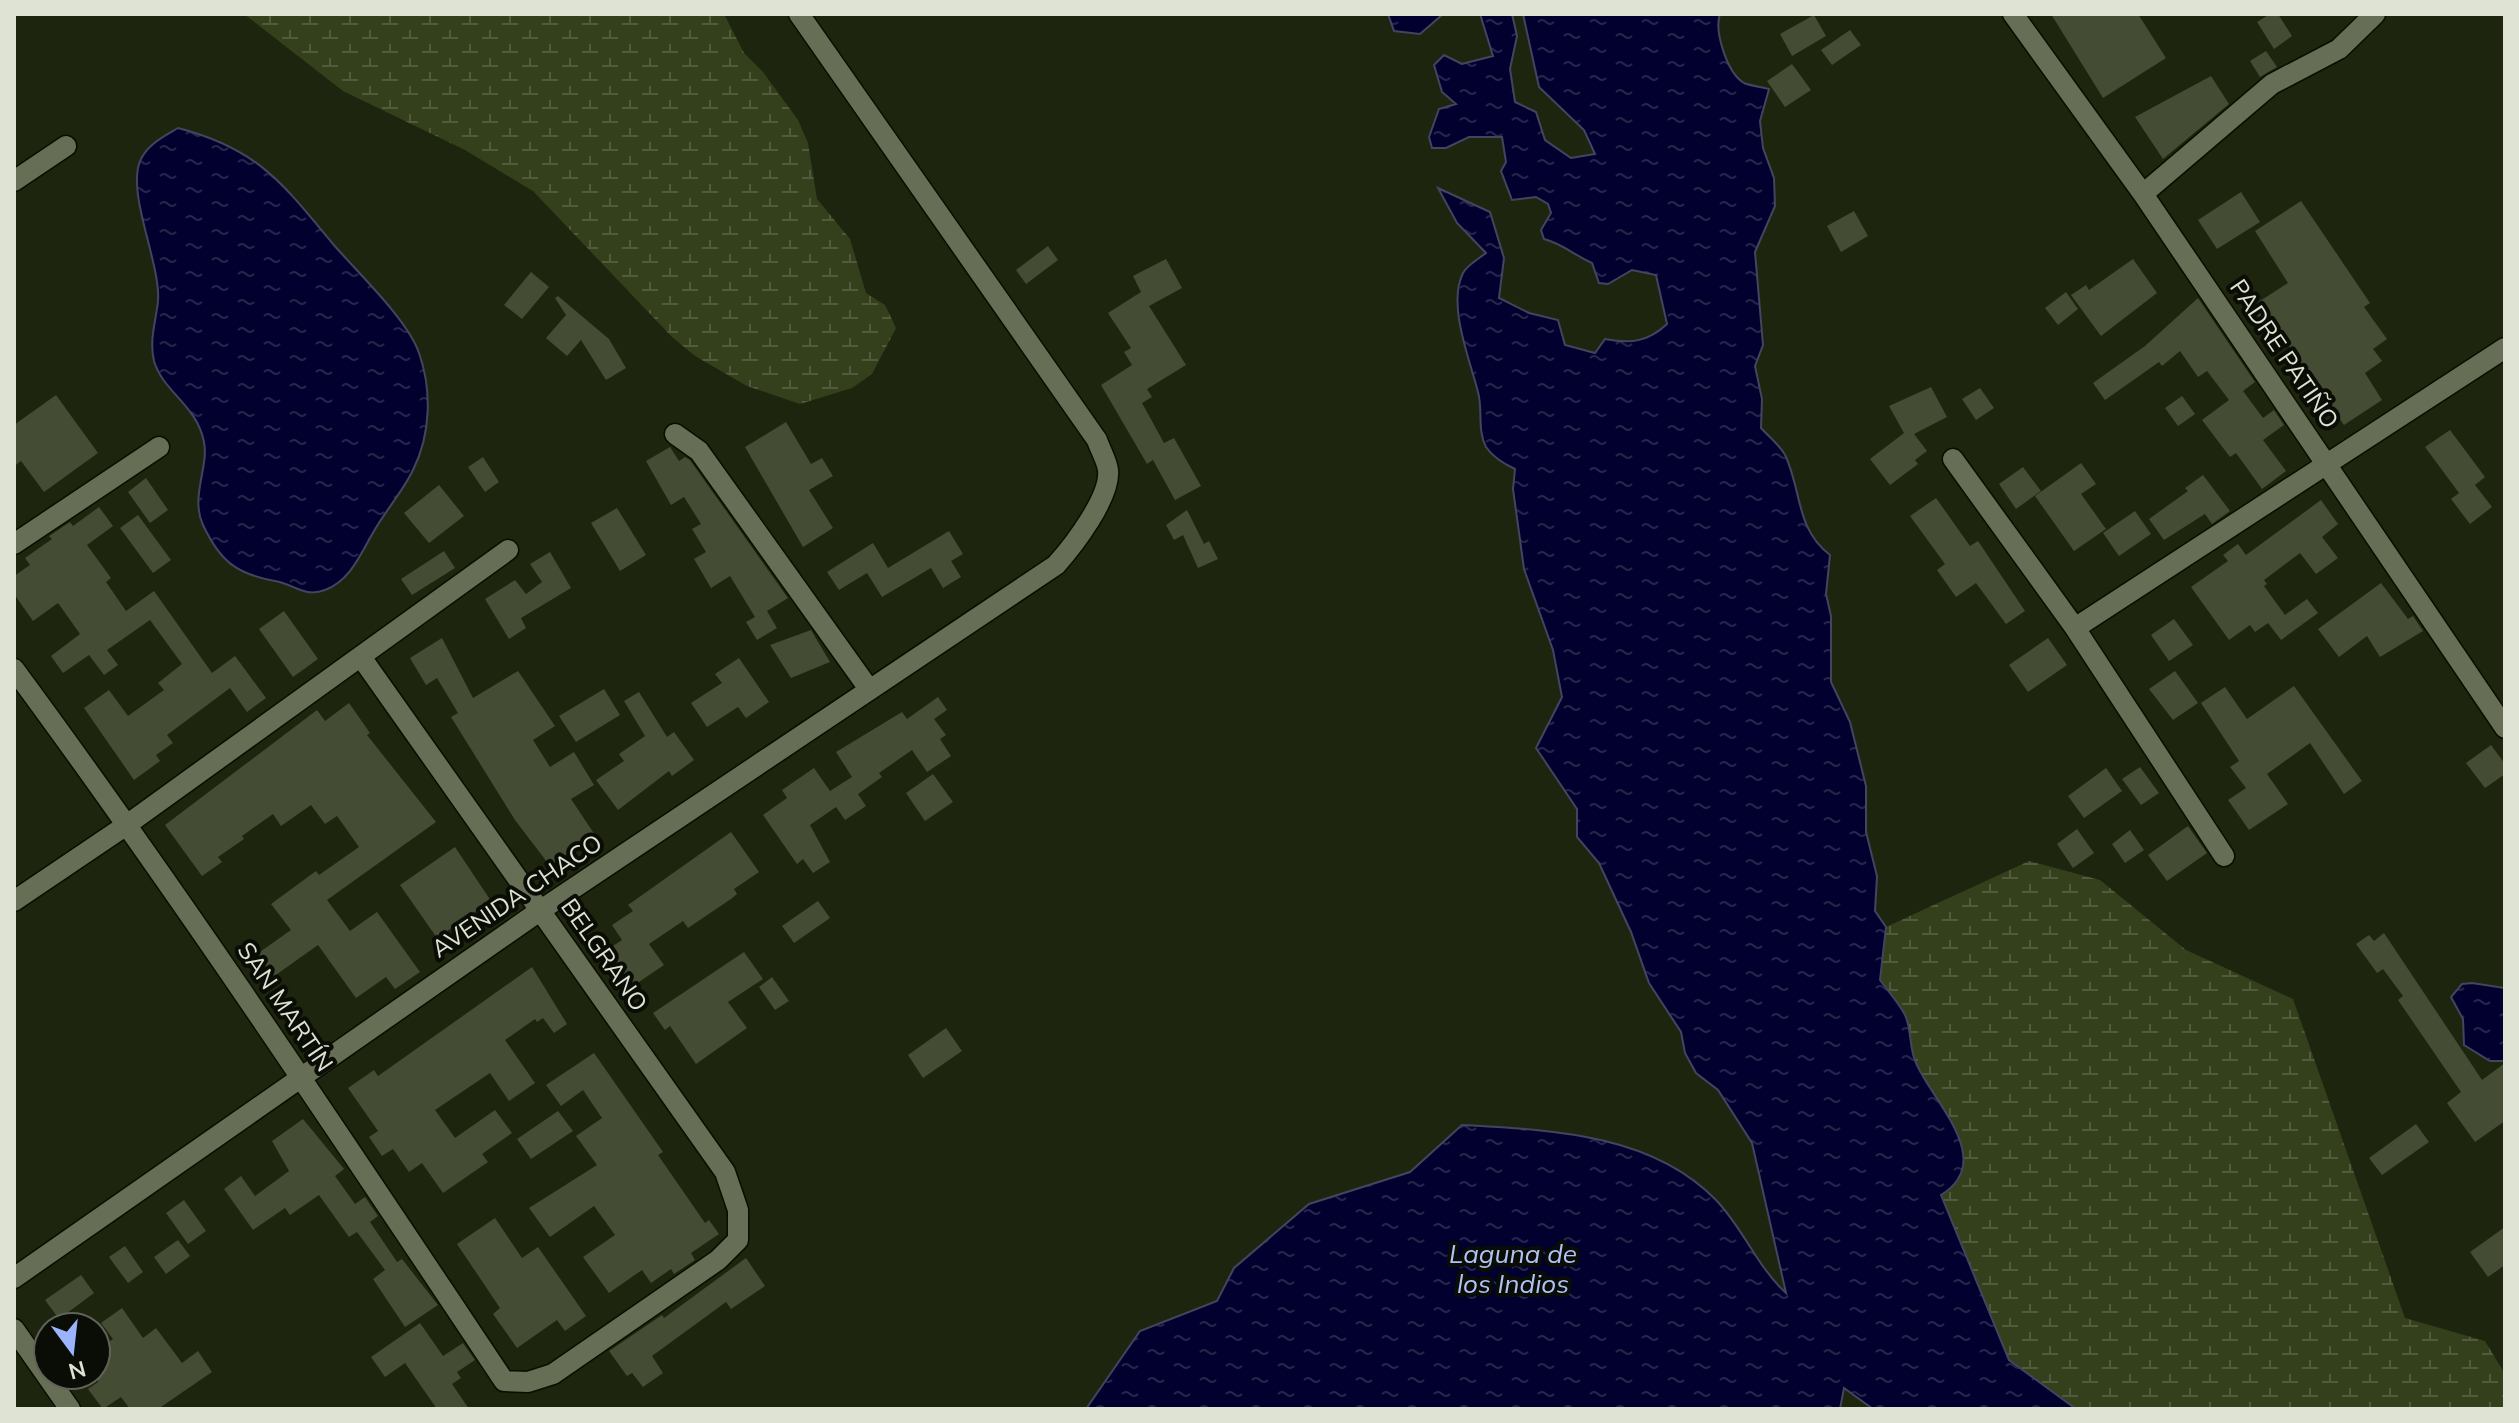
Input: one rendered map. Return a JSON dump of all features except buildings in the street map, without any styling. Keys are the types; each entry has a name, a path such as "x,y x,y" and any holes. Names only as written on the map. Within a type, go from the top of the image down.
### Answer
{"street":[{"name":"AVENIDA CHACO","path":"14,1278 541,910 1056,565 1076,542 1098,502 1108,473 1097,440 799,14"},
{"name":"PADRE PATIÑO","path":"2013,14 2143,194 2503,721"},
{"path":"2143,194 2272,84 2339,49 2375,14"},
{"path":"14,181 66,146"},
{"path":"2075,628 2329,466 2505,348"},
{"path":"675,434 699,451 869,689"},
{"path":"14,544 159,447"},
{"path":"1953,459 2075,628 2224,856"},
{"path":"14,901 128,824 508,550"},
{"name":"BELGRANO","path":"361,657 725,1172 738,1210 738,1240 718,1260 553,1374 528,1382 504,1381"},
{"name":"SAN MARTÍN","path":"14,669 128,824 504,1381"},
{"path":"14,1329 70,1409"}],"green space":[{"path":"244,14 724,14 744,53 763,72 798,120 808,143 817,199 850,239 866,293 885,305 896,328 872,374 852,388 800,404 747,386 695,356 672,337 533,191 465,150 343,91"},
{"path":"2029,861 2100,880 2186,950 2293,999 2405,1318 2485,1341 2505,1374 2505,1409 2076,1409 2009,1360 1941,1195 1961,1142 1915,1062 1905,1015 1880,980 1886,927"}],"water":[{"path":"1388,14 1470,14 1442,15 1420,34 1394,31"},
{"name":"Laguna de los Indios","path":"1480,14 1512,14 1517,36 1510,69 1515,102 1536,112 1545,140 1571,158 1595,154 1584,130 1539,87 1523,14 1720,14 1720,41 1732,70 1744,83 1769,89 1760,121 1763,148 1774,178 1775,206 1755,252 1763,345 1755,366 1762,399 1761,428 1784,453 1805,522 1819,545 1830,555 1826,594 1831,616 1831,682 1850,722 1866,786 1866,832 1877,876 1875,911 1886,927 1880,980 1905,1015 1916,1063 1956,1131 1963,1166 1957,1181 1941,1195 2009,1360 2076,1409 1873,1409 1844,1388 1840,1409 1086,1409 1140,1331 1217,1301 1234,1268 1309,1204 1410,1172 1462,1125 1530,1129 1598,1139 1661,1161 1690,1178 1716,1200 1767,1272 1786,1293 1752,1143 1718,1090 1696,1073 1685,1053 1681,1032 1649,983 1631,932 1599,863 1577,837 1577,809 1536,748 1562,697 1553,650 1524,569 1513,489 1515,469 1495,457 1483,440 1479,399 1457,301 1463,273 1486,253 1457,223 1438,188 1490,212 1504,258 1499,298 1529,313 1558,320 1565,345 1595,353 1605,339 1638,340 1653,335 1667,324 1656,275 1632,270 1608,284 1599,283 1592,263 1544,239 1541,230 1551,213 1548,204 1536,197 1512,200 1501,171 1506,162 1502,137 1469,137 1446,148 1432,148 1429,137 1439,109 1456,104 1442,92 1434,65 1444,55 1462,64 1493,56"},
{"path":"178,128 229,147 267,171 393,311 419,353 426,382 428,412 419,456 409,478 354,565 342,580 325,590 305,591 240,570 223,557 203,525 198,504 204,442 194,418 165,382 154,361 157,285 137,189 137,173 144,154 157,141"},
{"path":"2462,984 2505,988 2505,1061 2490,1061 2464,1045 2463,1019 2451,997"}]}
